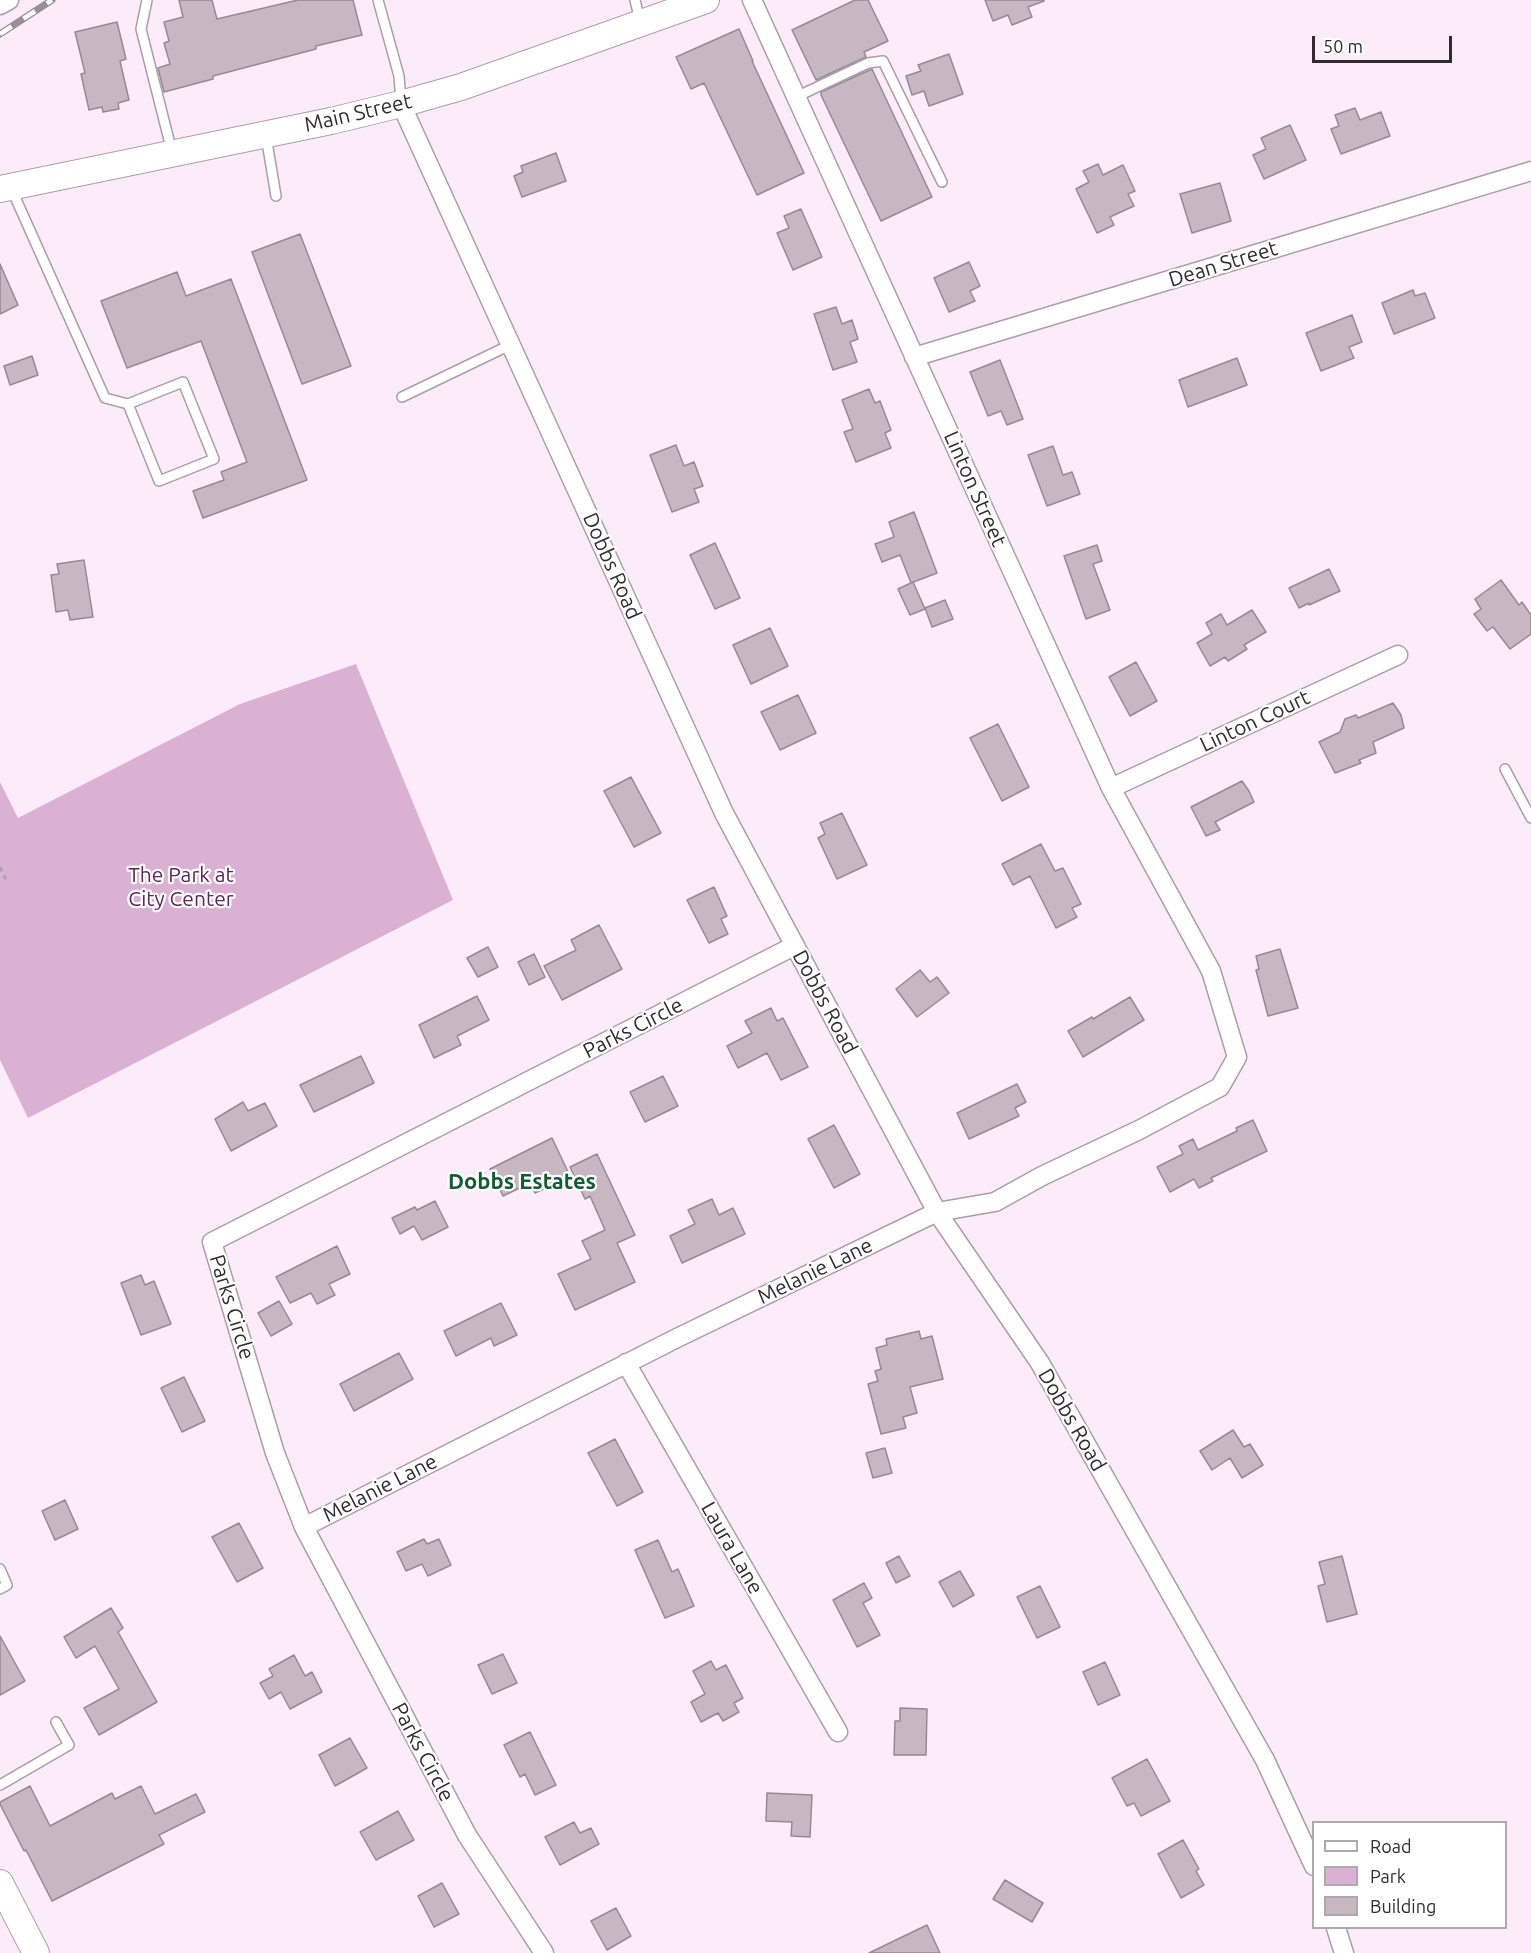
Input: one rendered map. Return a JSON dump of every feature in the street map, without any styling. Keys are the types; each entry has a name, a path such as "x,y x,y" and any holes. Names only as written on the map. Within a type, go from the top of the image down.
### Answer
{"main road":[{"name":"Main Street","path":"5,188 266,135 401,104 461,87 638,12 706,0"},
{"path":"0,1883 36,1953"}],"street":[{"path":"0,5 9,0"},
{"name":"Linton Street","path":"752,0 1111,788 1211,971"},
{"name":"Dobbs Road","path":"401,104 724,813 937,1212 1046,1373 1265,1760 1312,1862"},
{"name":"Dean Street","path":"914,357 1531,171"},
{"name":"Linton Court","path":"1111,788 1398,655"},
{"name":"Parks Circle","path":"544,1953 467,1835 304,1527 275,1454 212,1242 794,946"},
{"name":"Melanie Lane","path":"304,1527 626,1363 937,1212 995,1202 1042,1176 1139,1131 1220,1087 1237,1057 1211,971"},
{"name":"Laura Lane","path":"626,1363 838,1732"},
{"path":"1336,1929 1344,1953"}],"lane":[{"path":"147,0 141,29 172,154"},
{"path":"378,0 399,76 401,104"},
{"path":"796,97 868,63 883,61 942,182"},
{"path":"266,135 276,196"},
{"path":"5,188 105,398 128,404 183,382 214,459 159,481 128,404"},
{"path":"402,397 510,345"},
{"path":"1505,768 1531,818"},
{"path":"0,1569 7,1585 0,1588"},
{"path":"0,1785 69,1745 56,1722"}],"path":[{"path":"0,867 7,882"}],"green space":[{"name":"The Park at City Center","path":"356,664 453,900 28,1118 0,1060 0,782 18,818 240,704"}],"building":[{"path":"179,0 212,0 217,19 298,0 353,0 362,35 316,46 316,49 213,76 213,79 164,92 158,68 170,64 164,43 169,41 164,22 183,17"},
{"path":"855,0 868,0 888,41 864,52 866,57 816,80 792,30"},
{"path":"985,0 1044,1 1028,7 1032,17 1012,25 1008,15 993,21"},
{"path":"117,22 126,59 120,61 129,100 118,103 119,109 103,112 102,107 89,110 81,74 85,73 75,32"},
{"path":"739,29 804,173 757,195 704,83 691,89 676,57"},
{"path":"949,54 963,94 929,106 924,91 912,95 906,76 921,71 918,65"},
{"path":"872,69 932,197 881,221 821,95 821,92"},
{"path":"1355,108 1360,120 1381,112 1390,136 1341,154 1331,129 1339,126 1335,115"},
{"path":"1290,125 1306,160 1264,179 1253,155 1266,149 1261,138"},
{"path":"556,153 566,181 522,197 514,176 523,172 521,166"},
{"path":"1098,164 1103,175 1123,165 1135,191 1128,194 1134,206 1110,217 1114,225 1097,233 1076,189 1089,182 1083,171"},
{"path":"1220,183 1231,221 1192,233 1180,194"},
{"path":"801,209 822,257 793,270 777,233 789,228 784,216"},
{"path":"300,234 351,366 302,384 252,252"},
{"path":"969,262 980,286 970,291 975,301 949,312 934,278"},
{"path":"0,264 18,305 0,314"},
{"path":"177,272 186,296 231,279 307,480 203,518 193,491 224,480 221,472 247,462 201,341 127,368 101,301"},
{"path":"1413,290 1415,296 1425,293 1435,318 1394,334 1382,303"},
{"path":"836,307 842,324 852,320 858,339 850,342 857,362 833,370 814,314"},
{"path":"1352,315 1362,342 1349,347 1354,358 1321,371 1306,333"},
{"path":"32,356 38,375 10,385 4,366"},
{"path":"1237,358 1247,385 1188,407 1179,380"},
{"path":"1000,360 1023,419 1007,425 1001,411 988,416 970,372"},
{"path":"869,389 875,403 880,401 891,430 885,433 891,448 856,462 844,432 853,429 842,400"},
{"path":"676,445 684,466 694,462 703,486 694,489 699,502 672,512 650,455"},
{"path":"1053,446 1063,475 1072,472 1080,494 1047,506 1028,455"},
{"path":"914,512 937,573 911,583 900,555 882,562 875,544 894,537 889,522"},
{"path":"715,543 740,598 715,609 690,555"},
{"path":"1097,545 1102,561 1093,564 1110,610 1086,619 1064,556"},
{"path":"84,560 93,617 70,620 68,610 56,612 51,575 59,574 57,564"},
{"path":"1329,569 1340,591 1299,608 1289,588"},
{"path":"1501,580 1519,605 1522,602 1531,615 1531,634 1510,649 1493,627 1487,631 1474,614 1481,609 1475,599"},
{"path":"913,582 925,609 910,615 898,589"},
{"path":"945,600 953,619 932,627 925,608"},
{"path":"1252,610 1266,632 1244,645 1247,649 1228,661 1225,657 1210,666 1197,643 1212,634 1206,623 1221,614 1227,625"},
{"path":"770,628 788,666 751,684 733,645"},
{"path":"1136,662 1157,701 1130,716 1109,677"},
{"path":"798,695 816,733 780,750 761,712"},
{"path":"1393,703 1401,715 1404,728 1373,742 1376,753 1359,760 1361,763 1335,773 1319,742 1340,732 1345,719 1356,715 1358,718"},
{"path":"998,724 1029,787 1002,801 970,738"},
{"path":"631,777 661,833 634,847 604,791"},
{"path":"1242,781 1254,802 1215,822 1220,830 1206,836 1191,807"},
{"path":"842,813 867,865 837,879 818,838 825,834 820,823"},
{"path":"1041,844 1055,871 1063,868 1081,904 1072,908 1077,917 1056,928 1030,876 1013,885 1002,864"},
{"path":"714,887 727,916 721,919 728,934 709,943 687,900"},
{"path":"599,925 622,969 562,1000 544,966 576,950 571,940"},
{"path":"488,947 498,967 478,977 467,958"},
{"path":"1280,949 1298,1008 1268,1016 1256,970 1259,969 1256,956"},
{"path":"534,954 545,977 529,985 518,962"},
{"path":"920,970 930,982 937,977 949,993 917,1017 896,989"},
{"path":"477,996 489,1020 457,1036 461,1045 434,1058 419,1025"},
{"path":"1130,997 1144,1020 1083,1057 1068,1031"},
{"path":"771,1008 777,1021 783,1018 808,1067 781,1080 767,1053 738,1068 727,1046 752,1033 745,1021"},
{"path":"361,1056 374,1083 314,1112 300,1085"},
{"path":"663,1076 678,1106 645,1122 630,1092"},
{"path":"1017,1084 1026,1102 1015,1108 1019,1116 969,1139 957,1113"},
{"path":"243,1102 248,1111 265,1103 277,1126 231,1151 215,1119"},
{"path":"1253,1120 1267,1151 1211,1178 1213,1181 1199,1188 1194,1179 1170,1192 1157,1167 1183,1154 1179,1146 1193,1139 1198,1150 1237,1131 1236,1128"},
{"path":"834,1125 860,1174 834,1188 808,1139"},
{"path":"552,1138 570,1176 535,1193 530,1183 503,1196 490,1169"},
{"path":"597,1154 635,1235 617,1243 635,1282 575,1310 558,1274 591,1259 582,1241 605,1230 590,1196 585,1199 570,1167"},
{"path":"712,1199 719,1215 733,1208 745,1234 682,1263 670,1236 695,1224 688,1210"},
{"path":"435,1201 448,1227 422,1240 414,1226 400,1234 392,1218"},
{"path":"337,1246 350,1274 329,1284 335,1295 317,1304 311,1293 290,1303 276,1277"},
{"path":"141,1275 145,1285 154,1281 171,1324 141,1335 121,1283"},
{"path":"279,1301 292,1324 271,1336 258,1313"},
{"path":"501,1303 517,1335 494,1346 491,1338 456,1356 444,1331"},
{"path":"919,1331 921,1339 932,1336 943,1379 910,1387 917,1413 903,1417 906,1428 881,1434 868,1384 878,1381 875,1371 881,1369 876,1348 887,1345 886,1339"},
{"path":"399,1353 413,1379 354,1411 340,1384"},
{"path":"184,1377 205,1421 182,1432 161,1388"},
{"path":"1233,1430 1244,1447 1250,1444 1263,1465 1242,1478 1230,1458 1212,1470 1200,1451"},
{"path":"615,1439 643,1492 617,1506 588,1453"},
{"path":"885,1448 892,1473 873,1478 866,1453"},
{"path":"65,1500 78,1529 55,1540 42,1511"},
{"path":"239,1523 263,1568 237,1582 212,1537"},
{"path":"424,1539 427,1544 439,1539 451,1565 428,1576 422,1564 406,1571 397,1552"},
{"path":"658,1540 672,1572 678,1569 694,1606 665,1618 635,1550"},
{"path":"899,1556 910,1576 896,1583 886,1563"},
{"path":"1342,1556 1357,1614 1327,1622 1318,1586 1325,1584 1319,1562"},
{"path":"960,1571 974,1595 953,1607 939,1582"},
{"path":"864,1583 872,1598 863,1603 880,1635 857,1647 833,1600"},
{"path":"1040,1586 1060,1627 1037,1638 1017,1597"},
{"path":"111,1608 123,1628 118,1632 157,1702 99,1735 84,1708 119,1689 95,1646 76,1658 64,1637"},
{"path":"0,1636 25,1681 0,1695"},
{"path":"503,1654 517,1683 492,1694 478,1665"},
{"path":"294,1655 305,1676 312,1672 322,1692 290,1709 281,1692 269,1699 260,1683 273,1676 269,1669"},
{"path":"711,1661 716,1670 726,1665 743,1698 734,1703 739,1712 723,1721 718,1713 701,1722 691,1702 705,1694 693,1671"},
{"path":"1105,1662 1120,1695 1098,1705 1083,1672"},
{"path":"900,1708 927,1709 926,1755 894,1755 895,1721 900,1721"},
{"path":"530,1732 556,1785 535,1795 525,1774 520,1777 504,1745"},
{"path":"350,1738 367,1768 335,1786 319,1755"},
{"path":"1147,1759 1170,1801 1141,1816 1134,1803 1127,1806 1112,1778"},
{"path":"30,1786 50,1826 112,1793 115,1799 141,1786 155,1814 196,1794 205,1812 159,1835 164,1844 52,1901 0,1804"},
{"path":"767,1793 812,1795 810,1837 791,1836 792,1822 766,1821"},
{"path":"398,1811 414,1840 376,1860 360,1832"},
{"path":"574,1822 580,1833 591,1828 599,1844 560,1865 545,1837"},
{"path":"1183,1840 1199,1869 1196,1871 1204,1885 1181,1898 1158,1854"},
{"path":"1005,1880 1043,1903 1032,1922 993,1899"},
{"path":"442,1883 459,1914 434,1927 418,1896"},
{"path":"616,1908 631,1936 607,1950 591,1921"},
{"path":"927,1925 940,1953 869,1953"}],"railway":[{"path":"0,34 52,0"}],"district":[{"name":"Dobbs Estates","path":"522,1182"}]}
